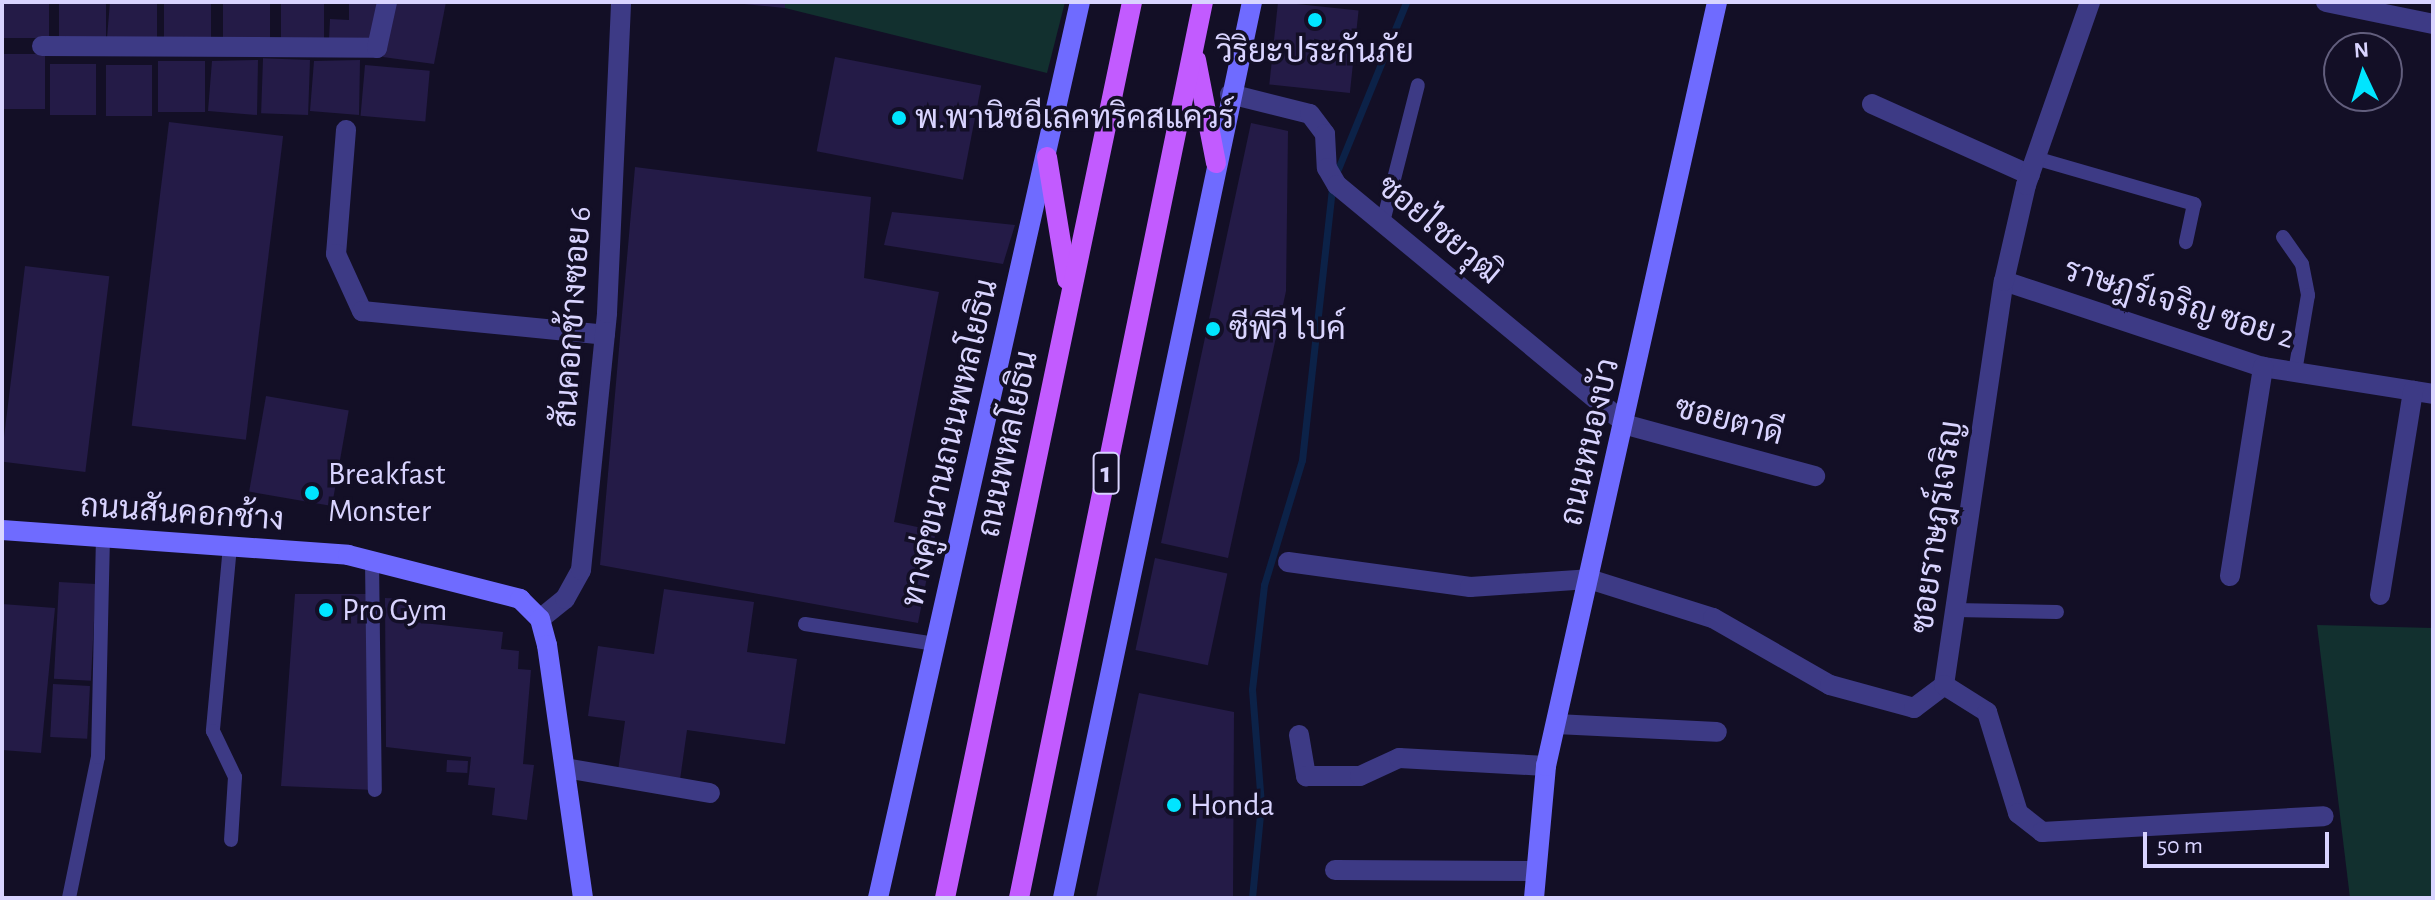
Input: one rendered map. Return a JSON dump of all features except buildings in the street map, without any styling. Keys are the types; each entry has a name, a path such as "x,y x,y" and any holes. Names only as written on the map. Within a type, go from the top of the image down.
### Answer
{"main road":[{"name":"ทางคู่ขนานถนนพหลโยธิน","path":"878,898 1080,2"},
{"name":"ถนนพหลโยธิน","path":"945,898 1069,290 1132,2"},
{"name":"1","path":"1019,898 1203,2"},
{"name":"1","path":"1063,898 1230,94 1252,2"},
{"name":"ถนนหนองบัว","path":"1534,898 1534,871 1546,766 1627,425 1717,2"},
{"path":"1193,48 1216,163"},
{"path":"1047,157 1069,290"},
{"name":"ถนนสันคอกช้าง","path":"2,530 230,546 372,560 487,586 520,599 540,619"},
{"path":"540,619 583,898"}],"street":[{"path":"42,46 377,48 387,2"},
{"name":"สันคอกช้างซอย 6","path":"540,619 565,599 581,570 605,335 621,2"},
{"name":"ซอยราษฎร์เจริญ","path":"1944,685 2004,281 2032,166 2090,2"},
{"path":"2326,2 2433,24"},
{"name":"ซอยไชยวุฒิ","path":"1230,94 1310,114 1325,134 1327,168 1337,185 1627,425"},
{"path":"1872,104 2032,166"},
{"path":"346,130 336,254 362,311 605,335"},
{"name":"ราษฎร์เจริญ ซอย 2","path":"2004,281 2263,367 2423,393"},
{"path":"2230,576 2263,367"},
{"path":"2380,595 2423,393"},
{"name":"ซอยตาดี","path":"1627,425 1815,476"},
{"path":"1288,562 1470,587 1589,579 1713,618 1830,685 1914,708 1944,685 1987,712 2018,813 2042,832 2324,816"},
{"path":"1556,724 1717,732"},
{"path":"1299,735 1306,776 1360,776 1399,758 1546,766"},
{"path":"565,768 710,793"},
{"path":"1335,870 1534,871"}],"lane":[{"path":"1383,222 1418,85"},
{"path":"2032,166 2194,204 2186,242"},
{"path":"2283,237 2302,264 2308,295 2295,372"},
{"path":"69,898 98,757 103,537"},
{"path":"230,546 213,731 235,777 231,840"},
{"path":"372,560 375,790"},
{"path":"1955,610 2057,612"},
{"path":"805,624 935,644"}],"green space":[{"path":"785,2 1065,2 1047,73 785,8"},
{"path":"2317,625 2433,628 2433,898 2350,898"}],"waterway":[{"path":"1338,169 1406,2"},
{"path":"1252,898 1261,804 1252,689 1264,585 1302,460 1332,190"}],"place":[{"name":"วิริยะประกันภัย","path":"1315,20"},
{"name":"พ.พานิชอีเลคทริคสแควร์","path":"899,118"},
{"name":"ซีพีวี ไบค์","path":"1213,329"},
{"name":"Breakfast Monster","path":"312,493"},
{"name":"Pro Gym","path":"326,610"},
{"name":"Honda","path":"1174,805"}]}
